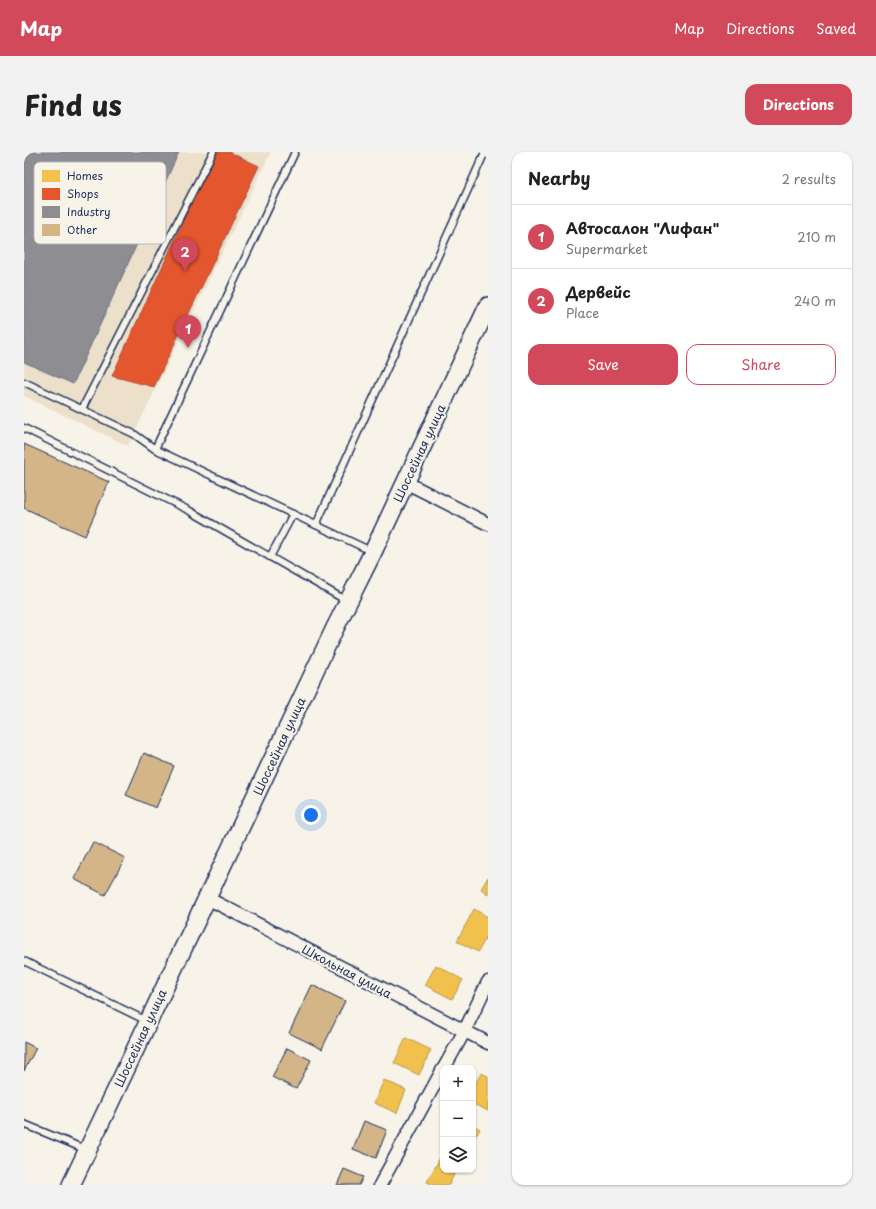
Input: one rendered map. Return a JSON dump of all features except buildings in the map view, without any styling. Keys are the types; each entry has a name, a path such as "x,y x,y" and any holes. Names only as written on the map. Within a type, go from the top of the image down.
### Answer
{"main road":[{"name":"Шоссейная улица","path":"80,1185 210,899 488,306"},
{"name":"Шоссейная улица","path":"210,899 246,835 307,705 488,332"},
{"name":"Шоссейная улица","path":"71,1185 87,1150 152,1024"}],"street":[{"path":"413,486 488,524"},
{"name":"Школьная улица","path":"210,899 488,1044"},
{"path":"445,1065 464,1032 488,982"},
{"path":"380,1185 440,1075"}],"lane":[{"path":"82,410 213,152"},
{"path":"155,449 295,152"},
{"path":"316,525 485,152"},
{"path":"24,382 134,434 155,449 373,552"},
{"path":"24,428 190,511 348,602"},
{"path":"270,557 293,514"},
{"path":"24,961 152,1024"},
{"path":"24,1124 87,1150"}],"shaded area":[{"path":"24,152 271,152 128,446 24,396"}],"place":[{"name":"Дервейс","path":"185,271"},
{"name":"Автосалон \"Лифан\"","path":"188,348"}]}
